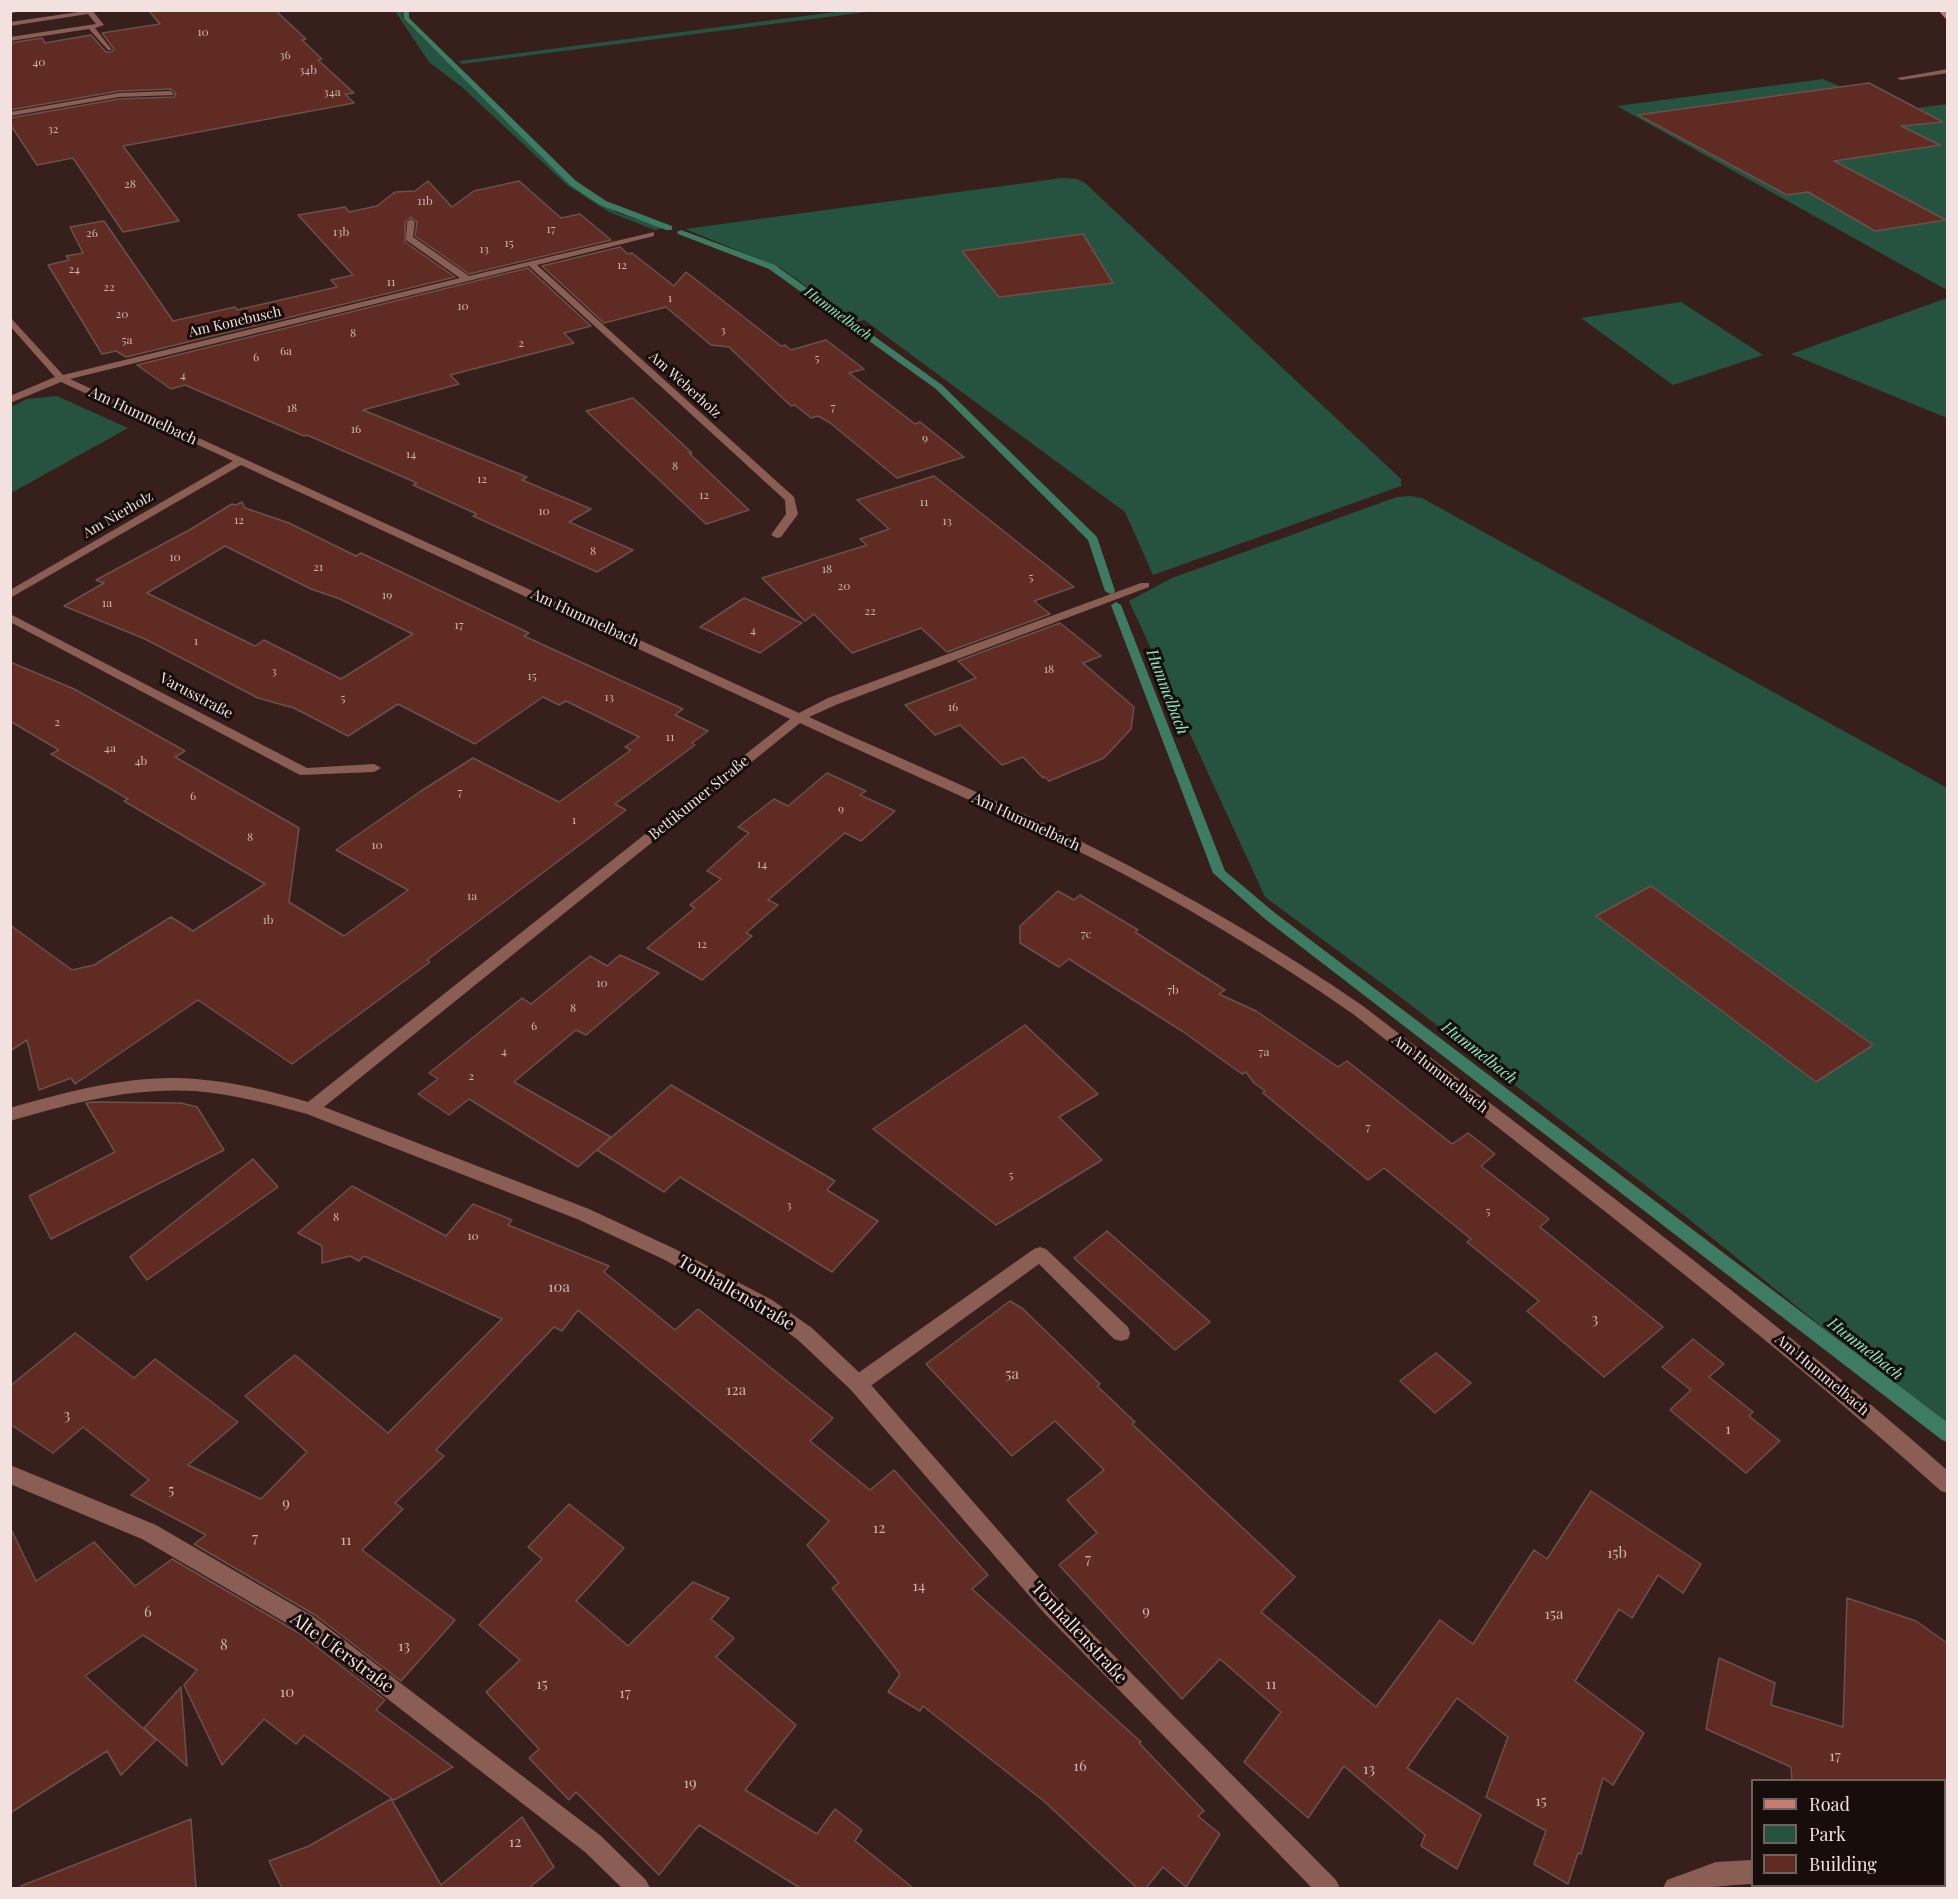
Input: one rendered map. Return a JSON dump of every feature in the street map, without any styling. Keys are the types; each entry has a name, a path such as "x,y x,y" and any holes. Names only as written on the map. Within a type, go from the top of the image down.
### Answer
{"main road":[{"path":"1941,10 1947,18"}],"street":[{"path":"10,12 19,10"},
{"path":"10,24 90,12 101,25 10,39"},
{"path":"91,27 110,49"},
{"path":"1900,78 1947,71"},
{"path":"10,114 119,95 171,93"},
{"path":"411,222 408,238 469,280"},
{"name":"Am Konebusch","path":"10,400 61,378 651,234"},
{"name":"Am Weberholz","path":"531,264 790,499 792,513 777,535"},
{"name":"Am Hummelbach","path":"10,320 61,378 1091,852 1188,903 1305,972 1358,1010 1711,1284 1876,1420 1947,1484"},
{"name":"Am Nierholz","path":"10,595 240,461"},
{"name":"Bettikumer Straße","path":"311,1109 800,717 833,701 1145,585"},
{"name":"Varusstraße","path":"10,617 305,772 374,768"},
{"name":"Tonhallenstraße","path":"10,1115 116,1087 178,1083 227,1087 268,1096 311,1109 583,1214 669,1254 766,1306 805,1334 858,1384 1052,1607 1328,1888"},
{"path":"858,1384 1040,1254 1121,1333"},
{"name":"Alte Uferstraße","path":"10,1474 149,1532 307,1624 593,1844 638,1888"},
{"path":"1675,1888 1716,1874 1751,1872"}],"green space":[{"path":"850,10 874,11 462,64 459,61"},
{"path":"395,11 402,11 403,19 571,183 618,213 663,228 655,230 609,212 567,185 463,88 429,62"},
{"path":"1823,79 1895,111 1947,104 1947,290 1617,106"},
{"path":"1062,178 1077,179 1085,183 1401,479 1401,486 1153,575 1125,512 864,320 856,322 781,268 685,229"},
{"path":"1947,298 1947,418 1791,354"},
{"path":"1681,302 1763,355 1673,385 1581,318"},
{"path":"57,396 128,428 11,493 11,407 27,399"},
{"path":"1397,497 1422,498 1947,788 1947,1428 1685,1216 1399,996 1265,897 1129,601 1172,578"}],"building":[{"path":"148,10 275,10 306,39 302,40 322,59 318,60 354,93 345,94 354,103 123,146 179,221 123,232 73,158 37,165 10,124 10,118 119,99 174,97 176,94 171,89 119,91 10,110 10,43 42,38 45,43 91,35 106,52 112,52 114,49 102,33 160,24"},
{"path":"1869,83 1943,122 1901,126 1940,145 1834,161 1946,220 1875,231 1808,192 1787,195 1638,115"},
{"path":"428,181 452,207 474,191 519,181 561,218 580,214 611,240 469,274 415,236 417,222 411,217 405,222 405,242 455,277 126,357 116,351 102,354 48,265 69,260 66,256 83,253 70,227 104,221 173,321 235,307 237,310 337,287 331,280 353,275 298,215 345,207 349,212 377,206 395,192 415,191"},
{"path":"1083,234 1113,283 999,297 962,251"},
{"path":"620,247 628,254 632,253 674,286 686,272 781,346 785,345 791,350 826,340 864,369 849,373 915,424 920,422 964,457 897,478 829,422 818,416 811,418 795,405 791,406 729,347 711,345 666,307 604,323 542,266"},
{"path":"528,268 591,326 564,333 574,343 450,375 459,384 363,410 527,477 522,480 591,509 569,522 633,550 597,572 473,516 477,514 413,485 417,483 307,435 304,436 185,385 171,389 137,365"},
{"path":"633,398 749,510 706,524 586,411"},
{"path":"934,476 1074,587 1034,601 1050,614 947,652 921,628 852,653 814,614 805,621 762,578 867,545 860,539 889,529 857,500"},
{"path":"242,502 245,508 289,523 356,556 361,553 529,633 524,636 683,709 675,715 708,731 692,743 695,745 615,804 626,810 427,960 430,962 292,1064 198,1000 75,1084 71,1078 39,1090 27,1040 10,1051 10,925 72,970 94,965 171,917 193,931 265,884 124,801 128,799 51,754 59,750 10,721 10,662 74,689 185,751 175,757 299,828 289,902 344,936 408,890 336,850 421,791 473,758 559,802 631,750 625,747 639,737 566,701 559,705 543,697 475,744 398,704 348,736 294,708 258,698 145,639 64,606 104,583 96,580 191,529 232,504","holes":["225,546 311,589 340,599 413,634 341,679 264,640 255,646 147,593"]},
{"path":"744,598 802,623 760,653 700,627"},
{"path":"1060,623 1101,656 1083,663 1134,707 1131,729 1104,758 1049,781 1043,778 1023,757 1002,765 960,725 935,735 905,705 976,678 958,661"},
{"path":"827,773 866,791 860,795 895,811 861,841 845,833 768,900 778,905 746,933 752,936 702,980 647,948 695,908 690,905 721,879 707,871 749,833 738,827 774,799 788,806"},
{"path":"1651,886 1873,1045 1816,1082 1596,916"},
{"path":"1058,891 1074,900 1080,895 1138,930 1135,932 1225,990 1219,994 1256,1011 1338,1067 1347,1061 1452,1144 1468,1133 1495,1154 1481,1166 1549,1219 1540,1227 1663,1327 1604,1377 1527,1311 1539,1301 1467,1242 1471,1239 1384,1168 1368,1180 1263,1093 1265,1091 1254,1083 1246,1072 1242,1074 1182,1031 1069,959 1059,967 1020,943 1020,926"},
{"path":"620,955 659,973 586,1035 576,1030 514,1082 611,1137 578,1167 469,1099 449,1115 418,1094 438,1079 429,1073 522,998 531,1004 590,956 607,966"},
{"path":"1025,1025 1098,1094 1059,1117 1102,1160 996,1225 873,1129"},
{"path":"671,1085 835,1181 827,1190 878,1221 832,1272 680,1177 664,1192 597,1150"},
{"path":"86,1103 181,1103 197,1107 224,1150 51,1239 29,1196 115,1152"},
{"path":"253,1159 278,1187 147,1280 130,1257"},
{"path":"352,1186 446,1236 473,1204 512,1220 508,1225 609,1266 604,1272 675,1330 698,1309 833,1418 810,1441 870,1490 894,1470 988,1575 972,1589 1141,1742 1139,1743 1204,1811 1198,1816 1220,1834 1186,1887 1163,1867 1146,1888 1137,1888 1045,1802 923,1706 920,1711 888,1692 900,1674 832,1588 839,1583 807,1545 829,1521 578,1310 562,1331 554,1327 436,1450 444,1456 395,1503 403,1509 362,1550 455,1620 401,1681 315,1615 194,1544 206,1535 131,1495 149,1480 83,1427 53,1453 10,1424 10,1386 75,1333 134,1378 155,1359 238,1422 188,1465 261,1499 307,1452 245,1396 295,1355 388,1433 502,1319 364,1256 359,1261 350,1256 322,1263 322,1246 298,1233"},
{"path":"1107,1231 1210,1322 1175,1350 1074,1258"},
{"path":"1010,1301 1023,1309 1100,1384 1097,1386 1135,1422 1132,1424 1295,1577 1261,1612 1376,1707 1440,1620 1473,1644 1534,1550 1547,1559 1591,1491 1701,1564 1683,1593 1658,1575 1632,1618 1619,1609 1575,1681 1644,1733 1613,1785 1603,1778 1581,1854 1578,1853 1568,1884 1534,1864 1546,1831 1486,1797 1508,1737 1457,1698 1407,1768 1481,1815 1457,1869 1421,1846 1425,1835 1344,1766 1308,1818 1244,1762 1281,1712 1220,1659 1182,1699 1059,1565 1097,1533 1067,1500 1104,1470 1055,1421 1012,1456 926,1364"},
{"path":"1693,1339 1724,1364 1709,1377 1753,1412 1749,1416 1780,1441 1746,1473 1670,1410 1691,1390 1662,1367"},
{"path":"1436,1353 1471,1383 1435,1413 1400,1381"},
{"path":"569,1504 624,1548 576,1601 628,1646 693,1582 729,1598 711,1619 734,1638 716,1657 796,1725 745,1790 817,1834 835,1809 862,1830 855,1841 913,1888 800,1888 699,1825 659,1875 576,1792 569,1800 529,1758 539,1749 486,1692 520,1660 479,1625 542,1559 528,1547"},
{"path":"10,1527 36,1581 94,1542 135,1586 172,1559 299,1633 385,1700 376,1710 453,1767 394,1800 304,1735 296,1744 264,1719 222,1765 184,1685 197,1670 143,1635 85,1676 156,1740 121,1775 107,1751 10,1813"},
{"path":"1847,1598 1916,1621 1947,1643 1947,1780 1792,1779 1791,1767 1706,1729 1719,1658 1775,1683 1771,1705 1843,1727"},
{"path":"181,1687 187,1766 144,1728"},
{"path":"391,1799 441,1885 522,1817 554,1867 529,1888 282,1888 269,1861 309,1846"},
{"path":"191,1819 196,1888 22,1888 21,1886"}],"waterway":[{"name":"Hummelbach","path":"406,10 406,18 573,183 603,203 669,228"},
{"name":"Hummelbach","path":"681,232 772,267 939,387 1093,539 1110,591"},
{"name":"Hummelbach","path":"1116,605 1219,873 1270,916 1948,1434"}]}
